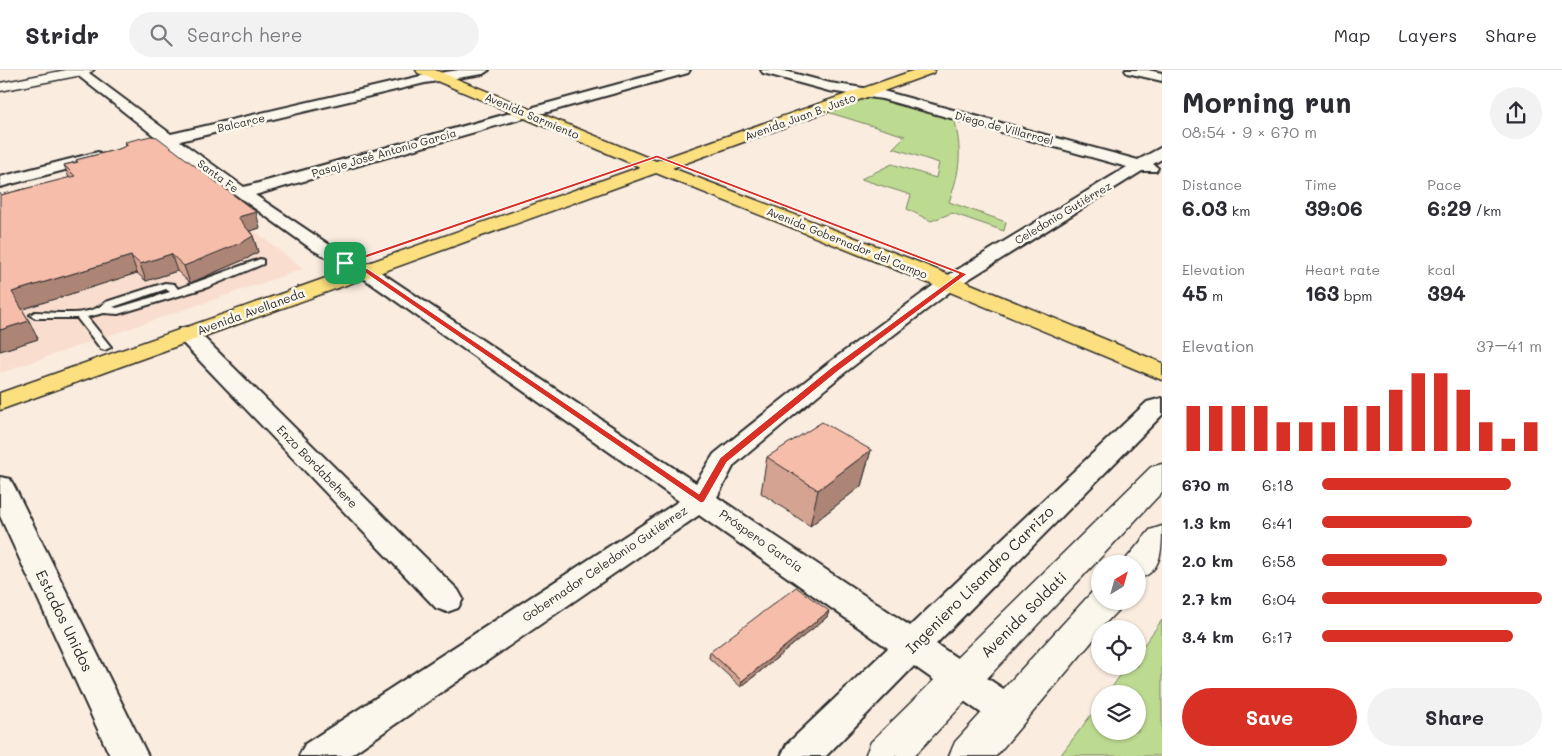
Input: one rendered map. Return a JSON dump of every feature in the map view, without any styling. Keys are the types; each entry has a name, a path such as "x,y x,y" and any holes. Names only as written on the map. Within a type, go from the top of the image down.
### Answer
{"main road":[{"path":"0,86 81,70"},
{"name":"Avenida Sarmiento","path":"423,70 445,74 532,112 657,162"},
{"name":"Avenida Juan B. Justo","path":"657,162 845,90 903,70"},
{"name":"Avenida Juan B. Justo","path":"657,162 868,92 928,70"},
{"name":"Avenida Avellaneda","path":"0,383 105,347 355,267 657,162"},
{"name":"Avenida Gobernador del Campo","path":"657,162 956,278 1162,350"},
{"name":"Avenida Avellaneda","path":"0,402 187,334 355,267"},
{"name":"Avenida Gobernador del Campo","path":"956,278 1162,372"},
{"name":"Avenida Soldati","path":"886,756 1162,474"},
{"path":"1146,557 1162,538"},
{"path":"970,756 1098,610"}],"street":[{"name":"Santa Fe","path":"81,70 168,140 242,194 355,267"},
{"name":"Balcarce","path":"140,147 445,74 483,70"},
{"name":"Pasaje José Antonio García","path":"242,194 684,70"},
{"name":"Diego de Villarroel","path":"767,70 845,90 868,92 1162,172"},
{"path":"1131,70 1162,77"},
{"name":"Celedonio Gutiérrez","path":"956,278 1162,152"},
{"path":"0,182 112,154"},
{"name":"Próspero García","path":"355,267 701,500 1007,712"},
{"name":"Gobernador Celedonio Gutiérrez","path":"318,756 701,500 723,460 835,369 956,278"},
{"name":"Enzo Bordabehere","path":"187,334 447,599"},
{"name":"Ingeniero Lisandro Carrizo","path":"800,756 1156,407 1162,406"},
{"name":"Estados Unidos","path":"0,486 129,756"}],"lane":[{"path":"35,315 80,315 104,310 110,304 165,286 170,286 176,293 204,285 260,262"},
{"path":"80,315 105,347"}],"shaded area":[{"path":"158,155 303,269 0,373 0,194"}],"green space":[{"path":"868,95 954,117 959,160 949,202 1006,222 1004,231 952,213 931,221 907,209 911,195 861,179 892,164 936,178 939,163 893,148 905,136 824,111"},
{"path":"1162,620 1162,756 1060,756 1091,715 1091,740 1146,740 1146,685 1113,685 1121,675 1146,675 1146,642"}],"building":[{"path":"151,136 157,137 256,212 238,217 253,236 243,242 184,266 171,254 140,264 131,256 12,292 29,321 0,330 0,193 1,195 75,176 64,165 119,149 128,145 125,142"},
{"path":"822,422 871,450 818,490 767,457"},
{"path":"796,587 829,611 742,681 710,652"}],"route":[{"path":"657,157 914,253 963,274 835,369 723,460 701,500 366,271 345,263 657,157"}]}
